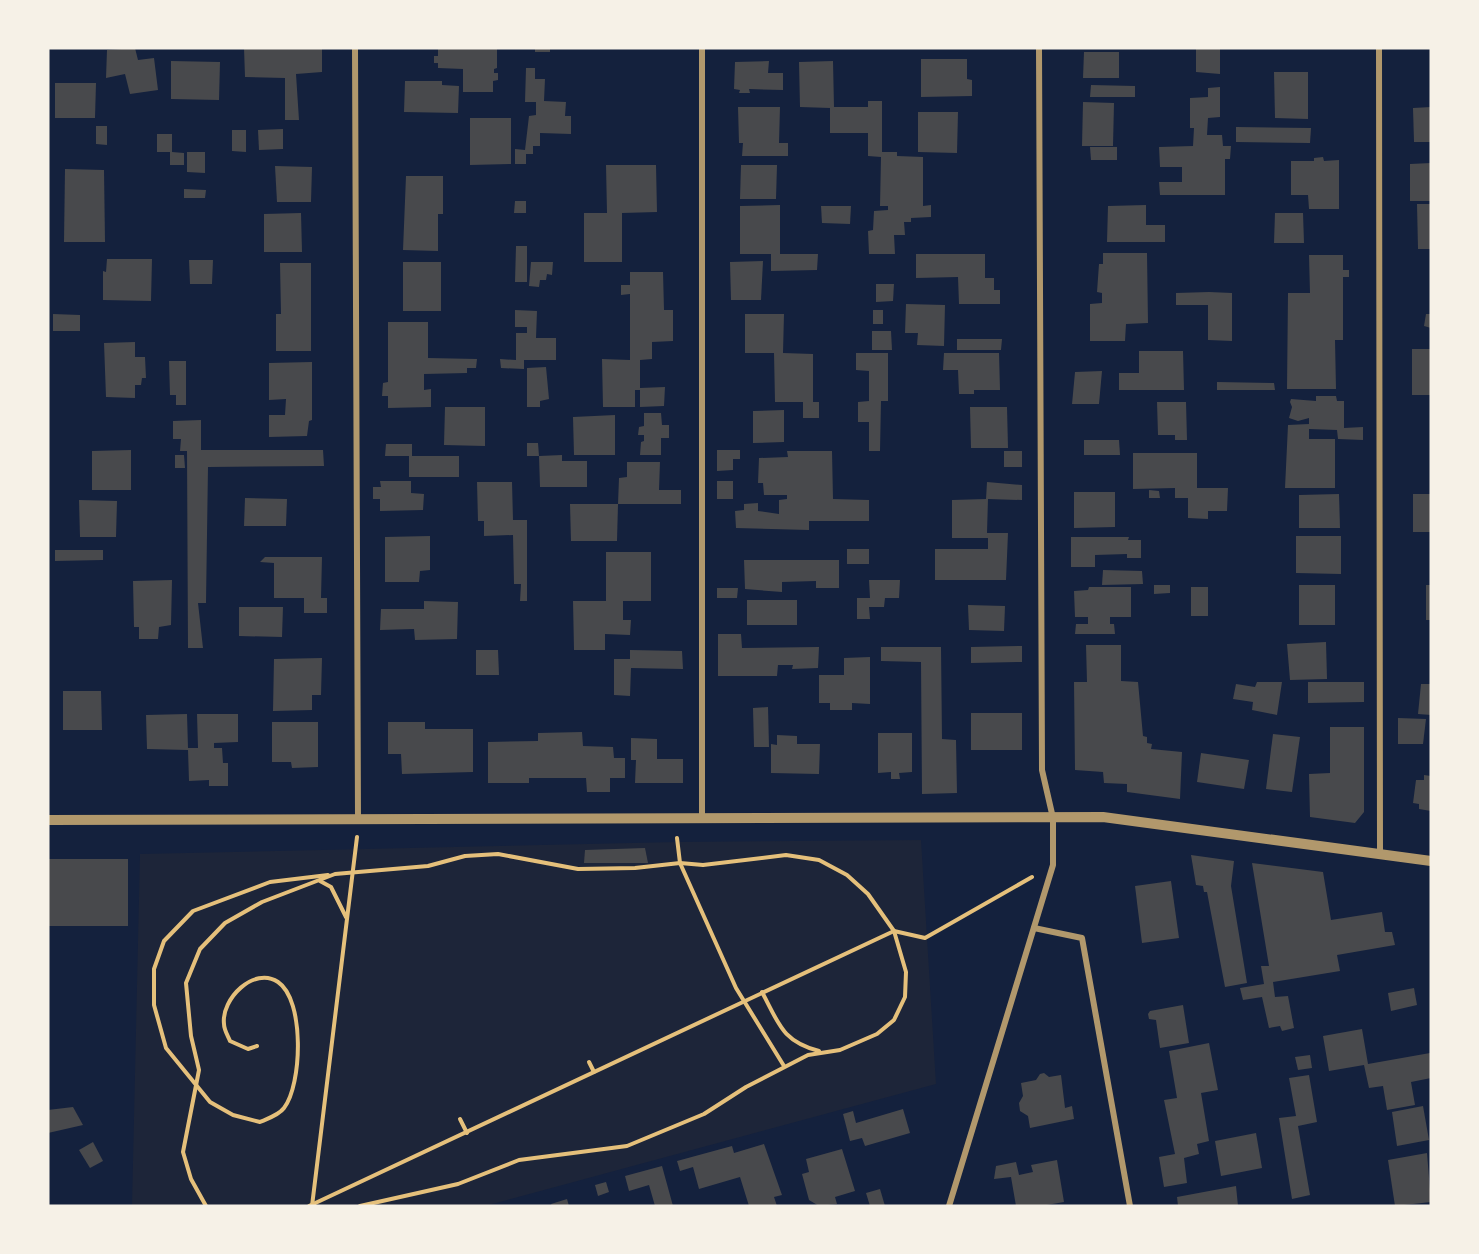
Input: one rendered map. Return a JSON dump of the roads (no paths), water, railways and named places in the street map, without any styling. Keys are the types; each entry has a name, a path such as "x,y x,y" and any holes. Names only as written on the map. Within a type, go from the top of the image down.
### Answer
{"street":[{"path":"355,48 358,818"},
{"path":"702,48 702,818"},
{"path":"949,1206 1053,865 1053,818 1042,770 1039,48"},
{"path":"1378,48 1380,854"},
{"path":"48,820 1102,817 1431,861"},
{"path":"1034,928 1082,938 1130,1206"}]}
